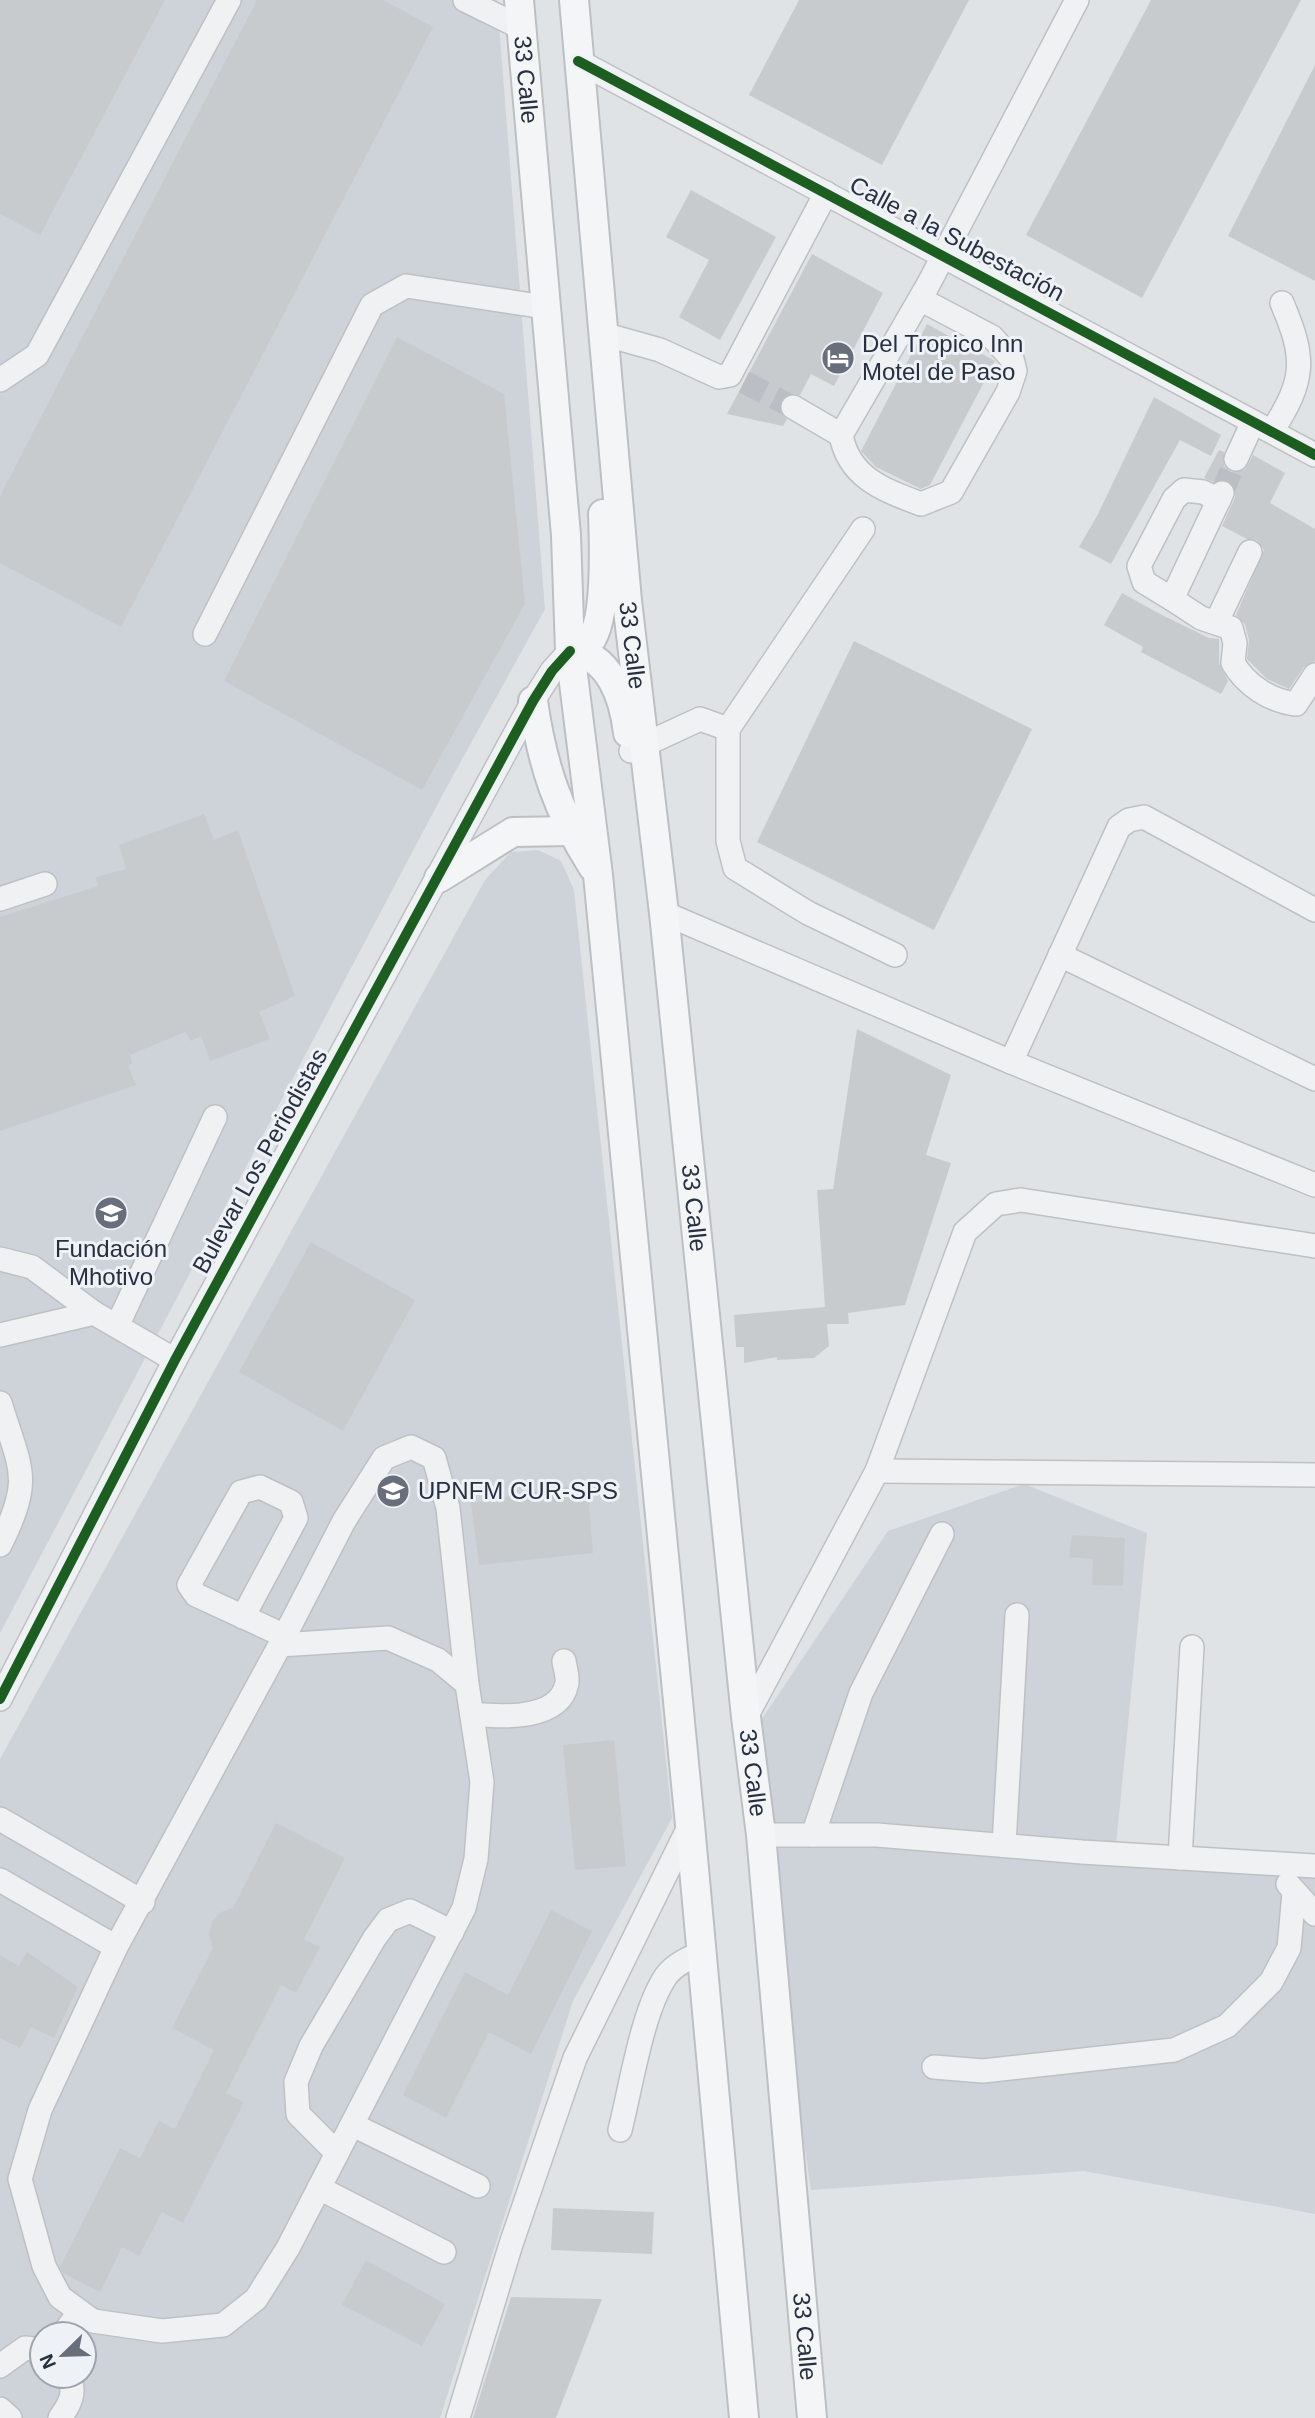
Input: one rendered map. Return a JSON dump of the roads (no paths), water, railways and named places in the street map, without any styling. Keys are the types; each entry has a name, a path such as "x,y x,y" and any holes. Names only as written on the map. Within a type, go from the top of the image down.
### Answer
{"main road":[{"name":"33 Calle","path":"519,0 566,535 570,650 598,875 690,1825 744,2418"},
{"name":"33 Calle","path":"574,0 638,748 664,913 746,1717 761,1835 812,2418"},
{"path":"570,650 587,644 593,635 603,592 601,453 610,409"},
{"path":"570,650 586,652 594,657 614,682 638,748"},
{"path":"533,701 540,753 571,831 598,875"},
{"path":"439,878 513,832 571,831"}],"street":[{"path":"0,380 37,355 229,0"},
{"path":"465,0 522,28"},
{"path":"920,299 992,337 1012,359 1015,371 1008,392 951,492 921,504 880,489 855,470 844,452 841,435 920,299 1077,0"},
{"name":"Calle a la Subestación","path":"579,61 1315,455"},
{"path":"603,334 660,350 719,377 737,378 826,193"},
{"path":"205,634 372,305 406,286 545,307"},
{"path":"1236,459 1296,389 1300,356 1282,303"},
{"path":"793,407 841,435"},
{"path":"1172,599 1220,496 1184,490 1174,499 1139,566 1144,582 1201,618 1217,621 1231,628 1235,643 1233,663 1239,672 1268,695 1296,704 1315,675"},
{"path":"863,529 728,729 728,841 735,868 808,913 895,955"},
{"path":"1217,621 1250,552"},
{"name":"Bulevar Los Periodistas","path":"0,1699 175,1360 533,701 552,671 570,650"},
{"path":"638,748 700,719 728,729"},
{"path":"1011,1062 1119,827 1144,817 1315,910"},
{"path":"0,899 45,884"},
{"path":"664,913 1011,1062 1315,1185"},
{"path":"1060,955 1315,1079"},
{"path":"118,1324 215,1117"},
{"path":"746,1717 877,1471 965,1232 996,1204 1021,1200 1315,1246"},
{"path":"0,1259 32,1267 94,1313 118,1324 175,1360"},
{"path":"0,1335 94,1313"},
{"path":"0,1403 23,1486 18,1508 0,1545"},
{"path":"411,1447 434,1458 448,1508 467,1684 482,1782 476,1859 464,1909 288,2248 256,2299 223,2325 162,2331 93,2321 79,2313 60,2297 44,2266 20,2179 40,2110 116,1947 143,1902 283,1641 344,1521 384,1458 411,1447"},
{"path":"877,1471 1315,1475"},
{"path":"243,1616 296,1518 291,1502 260,1487 241,1492 189,1586 196,1595 243,1616 283,1641 388,1638 438,1660 467,1684"},
{"path":"813,1835 861,1693 942,1534"},
{"path":"1004,1845 1017,1615"},
{"path":"1180,1858 1192,1647"},
{"path":"472,1714 537,1713 559,1700 568,1682 564,1661"},
{"path":"0,1819 143,1902"},
{"path":"458,2418 511,2244 575,2058 690,1825"},
{"path":"761,1835 877,1835 1315,1866"},
{"path":"1275,1864 1294,1894 1315,1913"},
{"path":"0,1880 116,1947"},
{"path":"934,2067 983,2071 1160,2052 1174,2050 1227,2026 1271,1982 1289,1948 1294,1894"},
{"path":"337,2152 298,2114 296,2081 311,2046 360,1958 388,1920 410,1911 452,1932"},
{"path":"620,2130 650,2010 667,1975 684,1960 702,1953"},
{"path":"353,2124 478,2186"},
{"path":"319,2188 444,2252"},
{"path":"74,2320 79,2313"},
{"path":"0,2367 28,2348"},
{"path":"60,2418 71,2403 73,2390"},
{"path":"0,2409 10,2418"}],"tunnel":[{"path":"744,382 793,407"},
{"path":"1222,493 1236,459"}],"place":[{"name":"Del Tropico Inn Motel de Paso","path":"838,358"},
{"name":"Fundación Mhotivo","path":"111,1213"},
{"name":"UPNFM CUR-SPS","path":"393,1491"}]}
